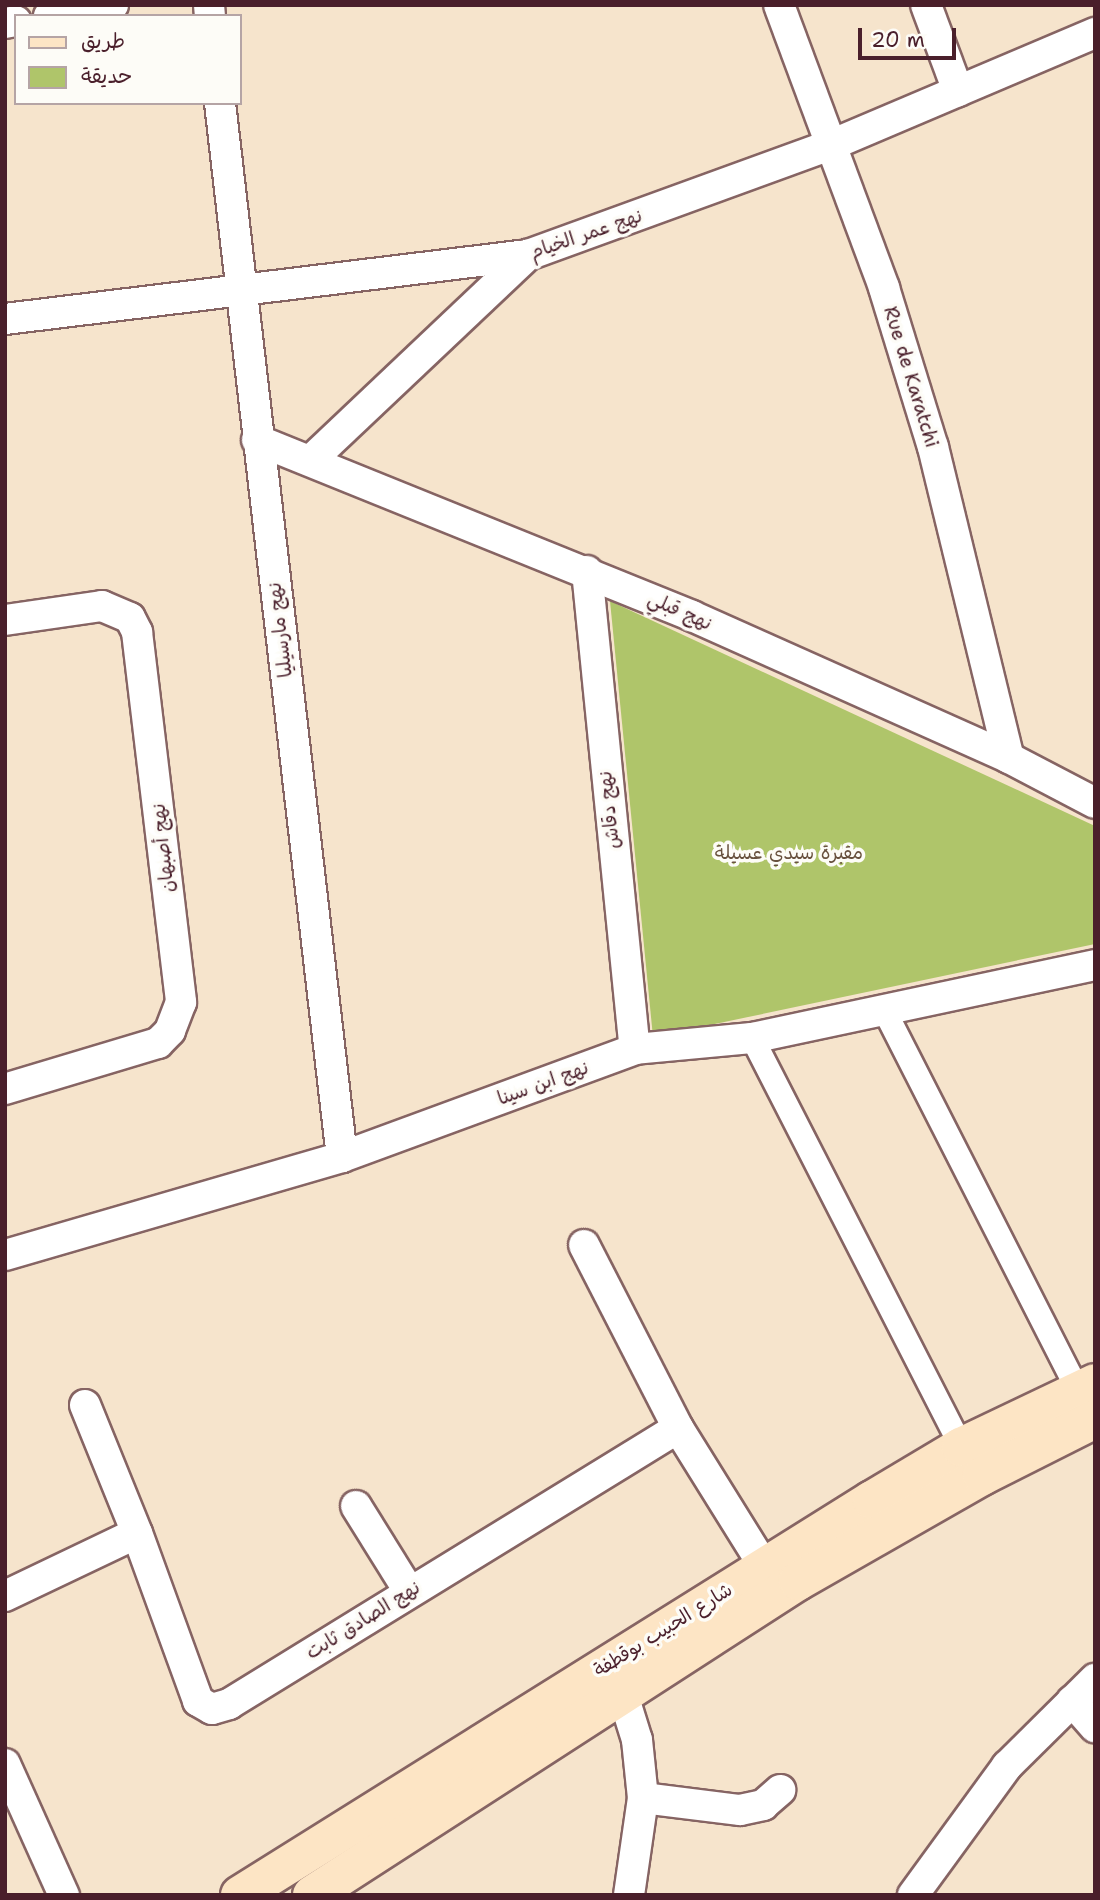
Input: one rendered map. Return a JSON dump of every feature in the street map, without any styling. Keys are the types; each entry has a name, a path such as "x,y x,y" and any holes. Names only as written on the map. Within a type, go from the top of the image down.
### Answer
{"main road":[{"name":"شارع الحبيب بوقطفة","path":"240,1895 764,1566 961,1447 1089,1397"},
{"name":"شارع الحبيب بوقطفة","path":"312,1895 798,1581 994,1470 1089,1397"}],"street":[{"path":"61,14 113,5"},
{"name":"Rue de Karatchi","path":"779,5 862,220 933,447 1009,758"},
{"path":"926,5 958,91"},
{"name":"نهج عمر الخيام","path":"5,319 241,287 528,255 831,145 1095,33"},
{"name":"نهج مارسيليا","path":"220,105 342,1157"},
{"path":"311,460 528,255"},
{"name":"نهج قبلي","path":"257,440 587,571 1009,758 1095,803"},
{"name":"نهج دقاش","path":"587,571 635,1049"},
{"name":"نهج أصبهان","path":"5,620 102,606 130,618 137,632 181,1002 170,1031 158,1043 5,1089"},
{"name":"نهج ابن سينا","path":"5,1255 342,1157 635,1049 752,1038 1095,965"},
{"path":"883,1008 1089,1397"},
{"path":"752,1038 961,1447"},
{"path":"584,1245 678,1428 764,1566"},
{"name":"نهج الصادق ثابت","path":"85,1405 137,1533 198,1701 212,1709 229,1704 678,1428"},
{"path":"356,1506 409,1591"},
{"path":"5,1596 137,1533"},
{"path":"913,1895 1007,1766 1095,1679"},
{"path":"623,1695 637,1740 643,1798 629,1895"},
{"path":"1072,1701 1095,1727"},
{"path":"5,1764 64,1895"},
{"path":"643,1798 740,1810 763,1805 780,1790"}],"green space":[{"name":"مقبرة سيدي عسيلة","path":"610,601 1095,826 1095,944 653,1037"}]}
